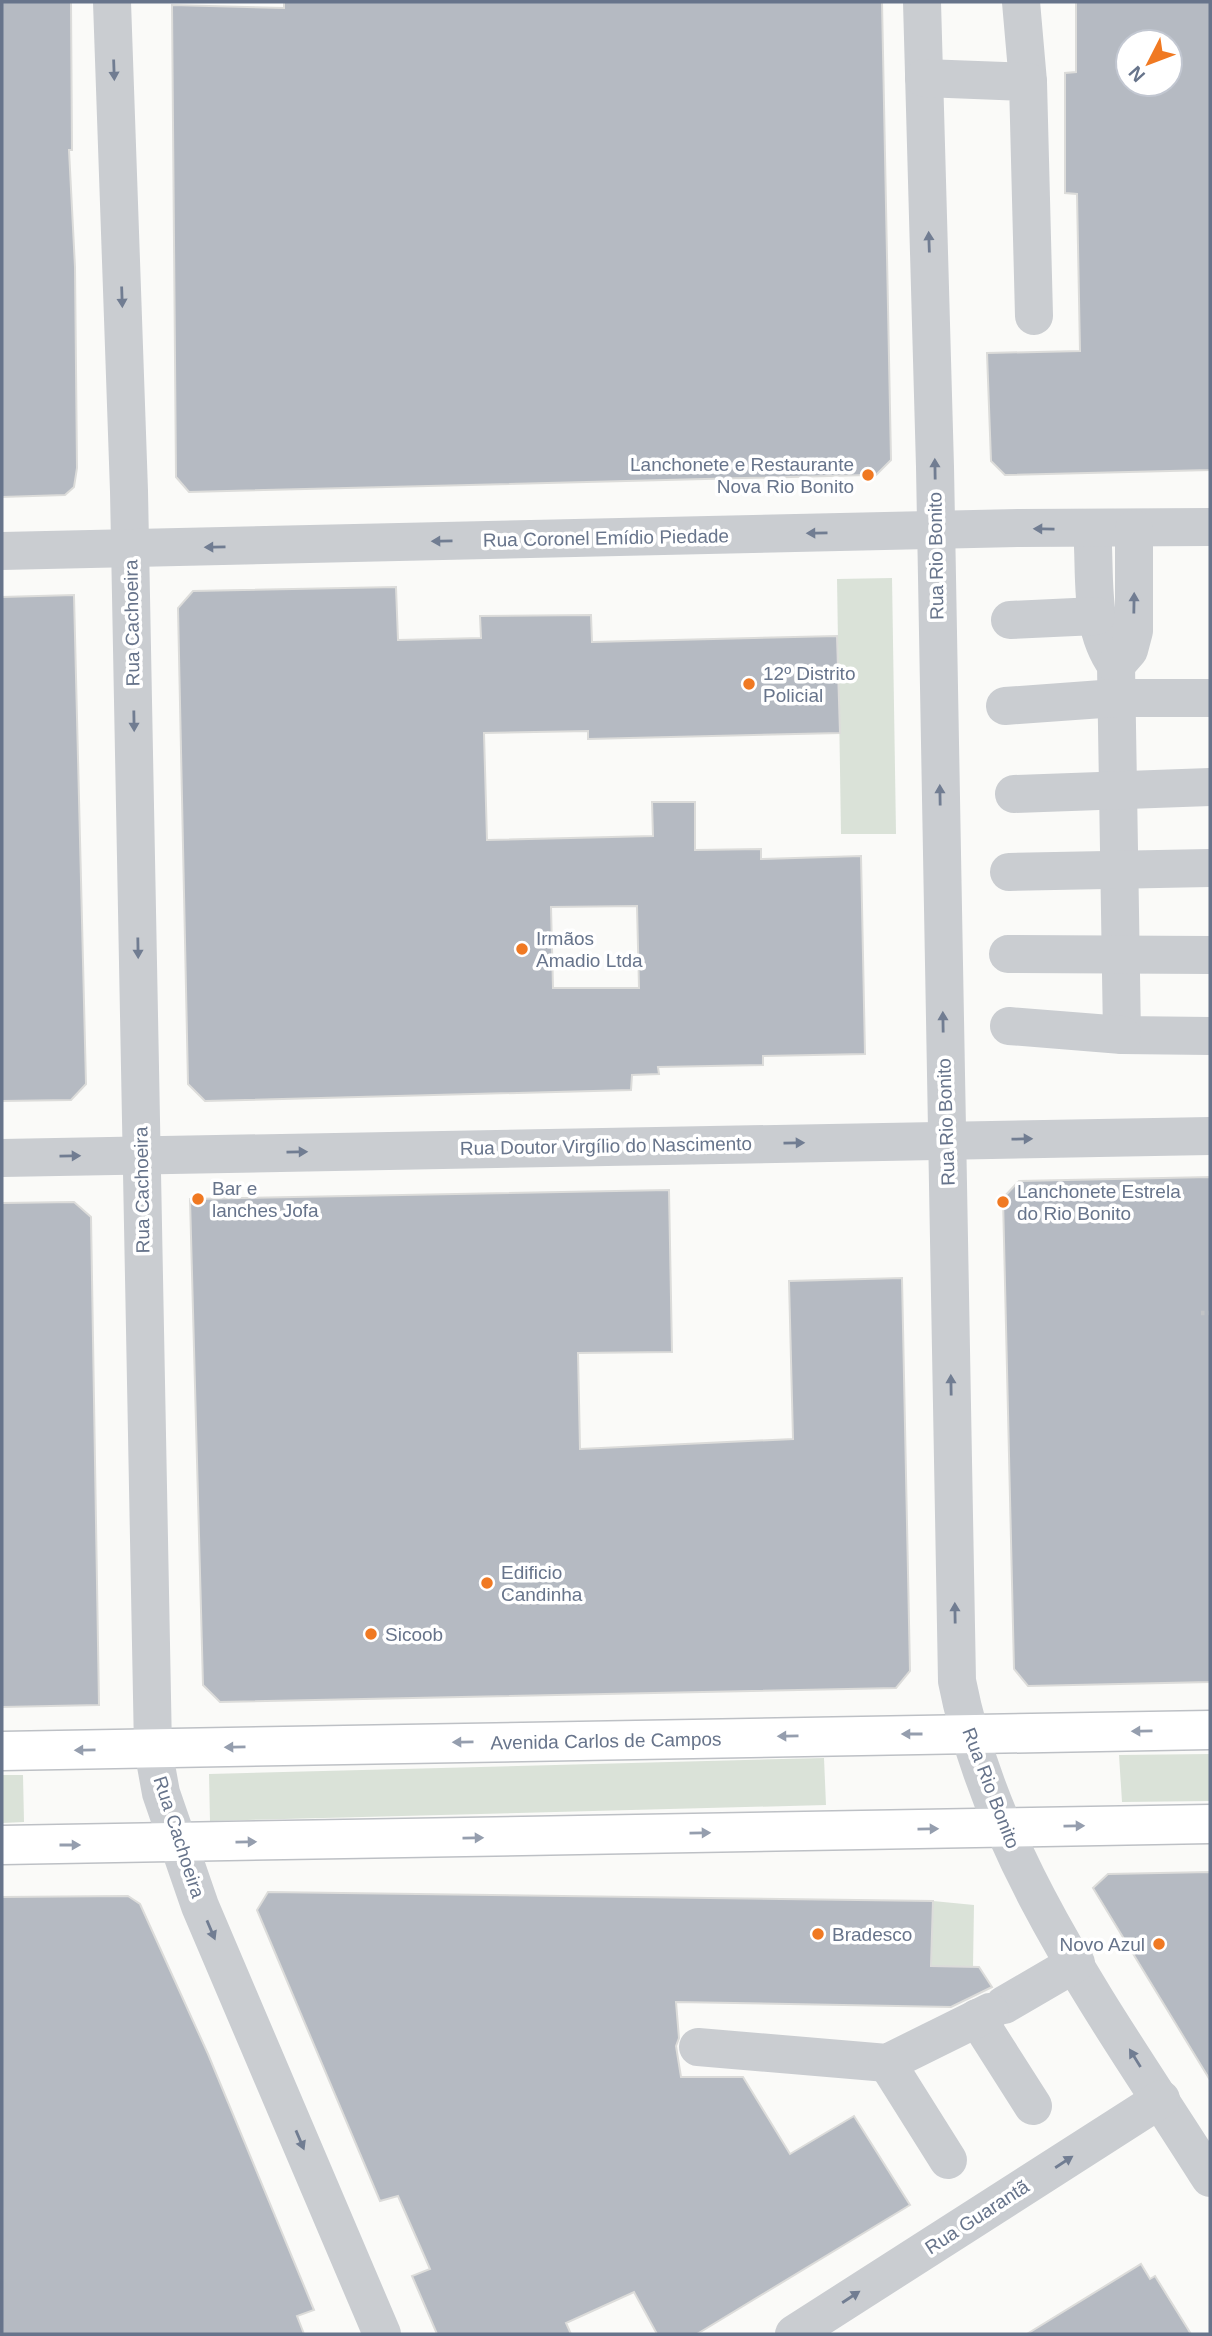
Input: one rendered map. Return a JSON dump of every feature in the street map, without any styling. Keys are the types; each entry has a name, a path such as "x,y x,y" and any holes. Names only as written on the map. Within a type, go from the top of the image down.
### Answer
{"main road":[{"name":"Avenida Carlos de Campos","path":"2,1751 1210,1730"},
{"path":"2,1845 1210,1824"}],"street":[{"name":"Rua Cachoeira","path":"112,2 131,548 153,1749 161,1793 200,1906 382,2334"},
{"name":"Rua Rio Bonito","path":"922,2 936,530 957,1681 967,1733 1034,1898 1210,2178"},
{"path":"1021,2 1028,82 1034,316"},
{"path":"924,78 1028,82"},
{"name":"Rua Coronel Emídio Piedade","path":"2,551 936,530 1210,527"},
{"path":"1092,529 1096,616 1116,682 1122,1035"},
{"path":"1116,682 1134,631 1133,529"},
{"path":"1010,620 1096,616"},
{"path":"1005,706 1116,682 1210,698"},
{"path":"1014,794 1210,787"},
{"path":"1009,872 1119,872 1210,868"},
{"path":"1008,954 1210,955"},
{"path":"1010,1026 1122,1035 1210,1036"},
{"name":"Rua Doutor Virgílio do Nascimento","path":"2,1158 1210,1136"},
{"path":"698,2047 887,2063 990,2012 1076,1963"},
{"path":"990,2012 1033,2106"},
{"path":"887,2063 948,2160"},
{"name":"Rua Guarantã","path":"794,2334 1161,2099"}],"path":[{"path":"1201,1313 1210,1313"}],"shaded area":[{"path":"892,578 896,834 841,834 837,579"},
{"path":"1210,1754 1210,1801 1122,1802 1119,1755"},
{"path":"824,1758 826,1805 210,1821 209,1774"},
{"path":"2,1775 23,1775 24,1822 2,1823"},
{"path":"933,1901 974,1905 973,1967 931,1966"}],"building":[{"path":"2,2 71,2 72,150 69,150 75,267 77,468 74,487 65,495 2,497"},
{"path":"284,2 882,2 891,460 876,475 189,492 176,477 172,5 284,8"},
{"path":"1076,2 1210,2 1210,470 1005,475 991,461 987,353 1080,351 1077,194 1065,193 1065,73 1076,72"},
{"path":"396,587 398,640 481,638 480,616 591,615 592,642 837,636 840,733 588,739 588,731 484,733 487,840 653,836 652,802 695,802 695,850 761,849 761,859 861,856 865,1054 763,1056 763,1065 658,1067 659,1074 632,1075 631,1090 205,1101 188,1084 178,608 193,591","holes":["637,906 639,988 553,988 551,907"]},
{"path":"74,595 86,1084 71,1100 2,1101 2,597"},
{"path":"1210,1177 1210,1682 1028,1686 1014,1669 1003,1198 1019,1181"},
{"path":"669,1190 672,1352 578,1353 580,1449 793,1439 789,1281 902,1278 910,1671 896,1688 220,1702 203,1685 190,1199"},
{"path":"74,1202 91,1217 99,1705 2,1707 2,1203"},
{"path":"1210,1872 1210,2080 1093,1888 1108,1874"},
{"path":"268,1892 933,1901 931,1966 979,1967 992,1987 951,2007 676,2002 679,2038 676,2046 681,2077 743,2077 790,2154 854,2116 910,2205 697,2334 657,2334 634,2292 566,2323 571,2334 437,2334 412,2276 430,2269 398,2196 380,2201 257,1910"},
{"path":"128,1896 140,1904 208,2054 314,2310 297,2316 304,2334 2,2334 2,1897"},
{"path":"1141,2264 1150,2279 1155,2276 1191,2334 1027,2334"}],"place":[{"name":"Lanchonete e Restaurante Nova Rio Bonito","path":"868,475"},
{"name":"12º Distrito Policial","path":"749,684"},
{"name":"Irmãos Amadio Ltda","path":"522,949"},
{"name":"Bar e lanches Jofa","path":"198,1199"},
{"name":"Lanchonete Estrela do Rio Bonito","path":"1003,1202"},
{"name":"Edificio Candinha","path":"487,1583"},
{"name":"Sicoob","path":"371,1634"},
{"name":"Bradesco","path":"818,1934"},
{"name":"Novo Azul","path":"1159,1944"}]}
